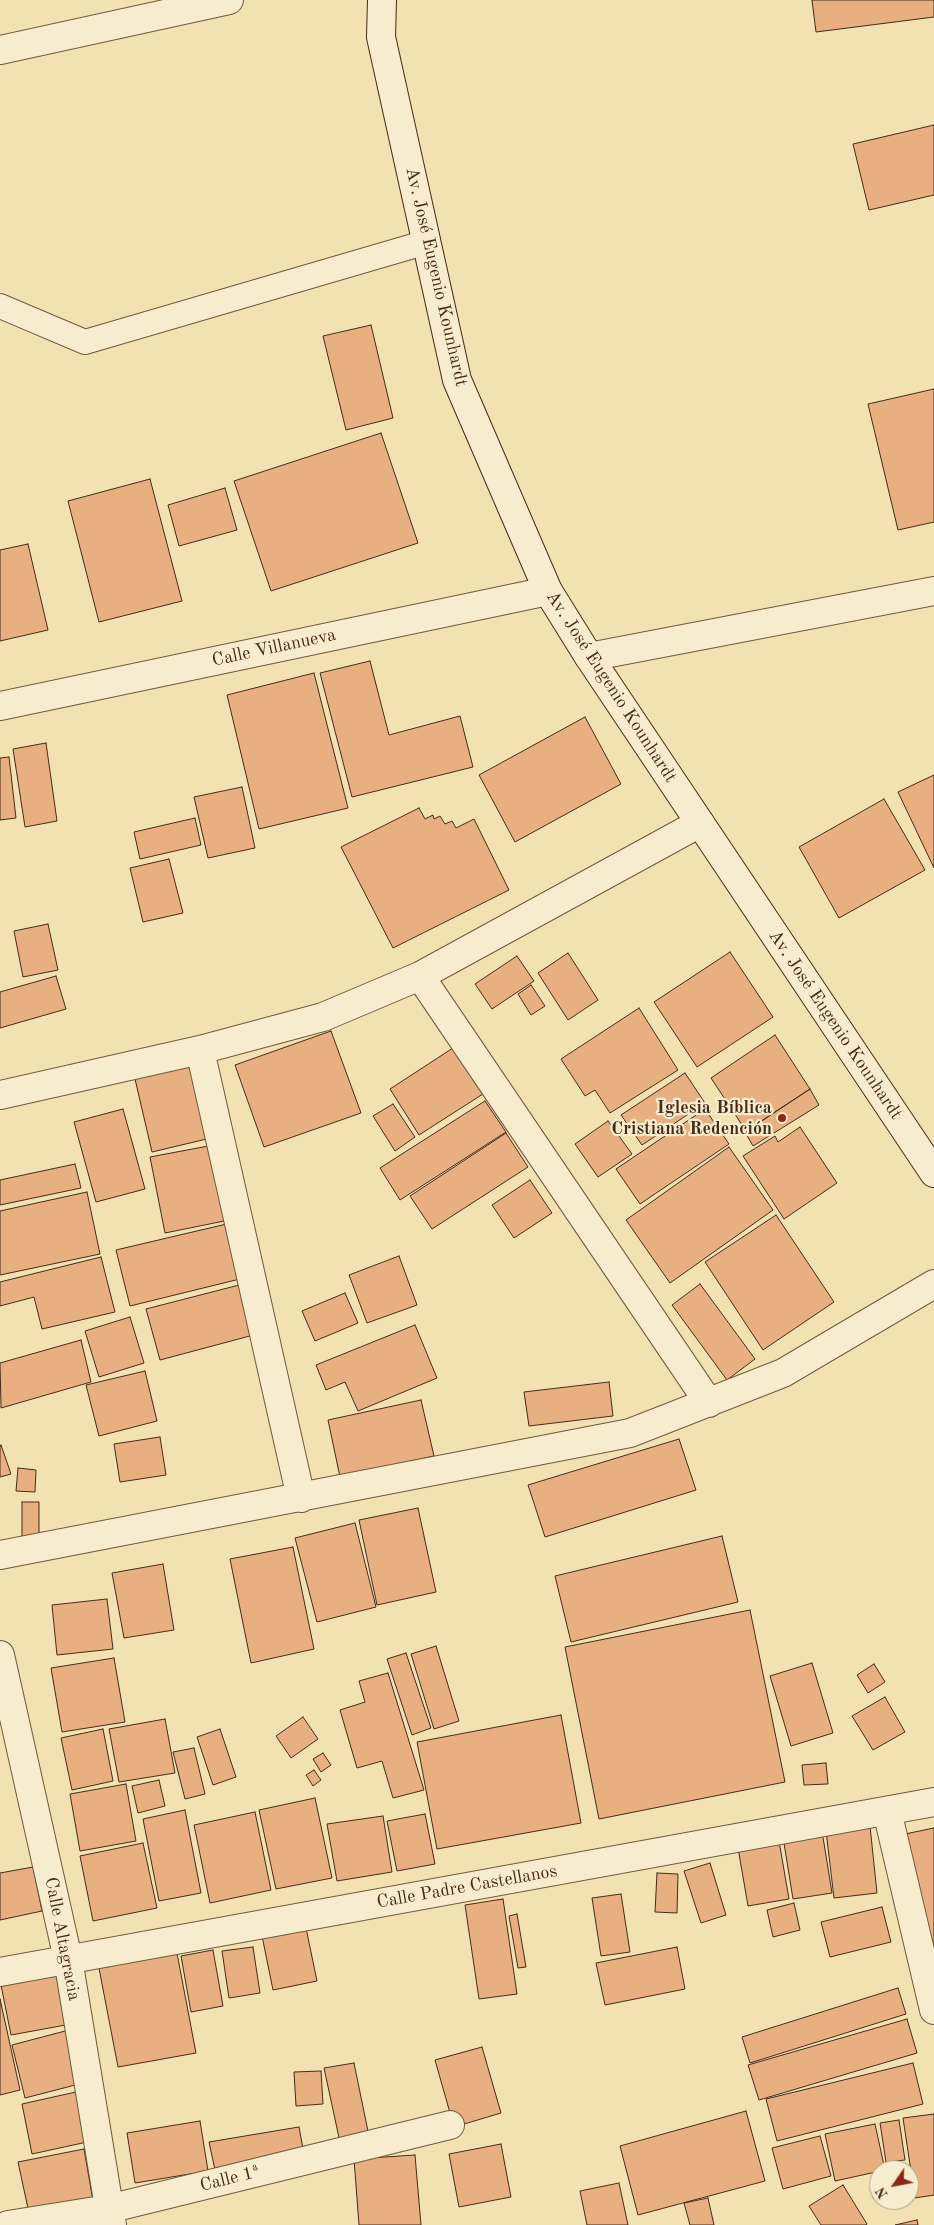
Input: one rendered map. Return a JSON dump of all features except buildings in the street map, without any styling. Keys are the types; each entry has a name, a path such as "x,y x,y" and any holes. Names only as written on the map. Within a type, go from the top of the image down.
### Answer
{"street":[{"path":"0,50 229,0"},
{"name":"Av. José Eugenio Kounhardt","path":"382,0 381,37 457,380 548,591 589,657 934,1173"},
{"name":"Calle Villanueva","path":"0,706 548,591"},
{"path":"589,657 934,591"},
{"path":"0,1095 200,1050 323,1017 420,976 700,823"},
{"path":"420,976 709,1403"},
{"path":"200,1050 301,1498"},
{"path":"0,1555 630,1433 783,1373 934,1284"},
{"name":"Calle Altagracia","path":"0,1655 68,1960 110,2217"},
{"name":"Calle Padre Castellanos","path":"0,1972 934,1802"},
{"path":"887,1811 934,2010"},
{"name":"Calle 1ª","path":"8,2225 110,2217 450,2125"}],"lane":[{"path":"0,306 85,342 427,242"}],"place":[{"name":"Iglesia Bíblica Cristiana Redención","path":"782,1118"}]}
